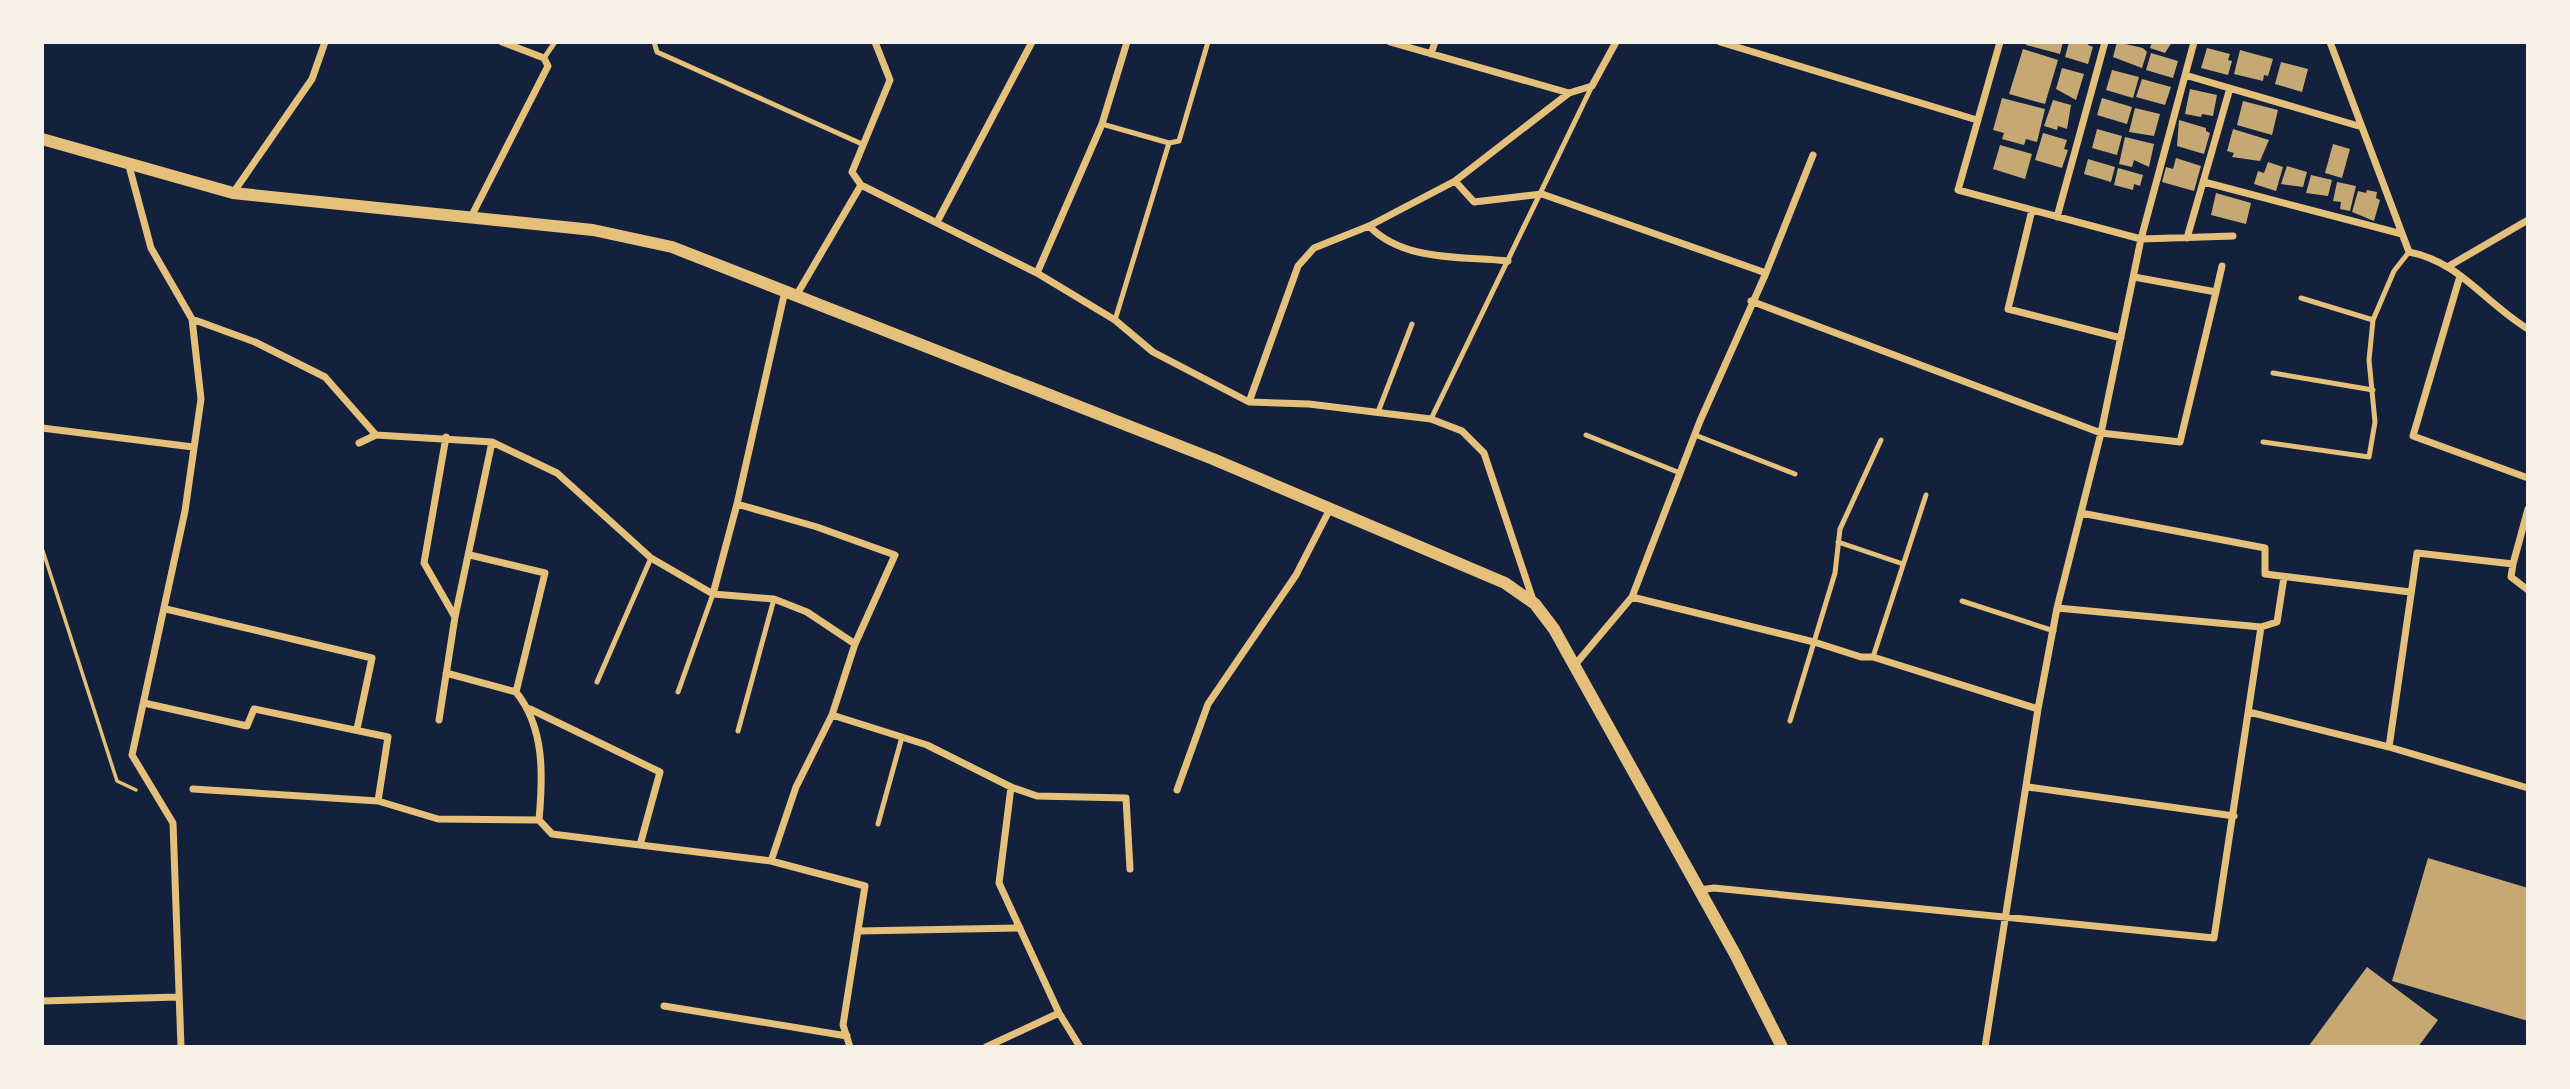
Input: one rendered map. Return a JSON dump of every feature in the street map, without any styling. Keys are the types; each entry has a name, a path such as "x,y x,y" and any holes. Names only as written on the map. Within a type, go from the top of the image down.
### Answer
{"street":[{"path":"233,193 312,79 326,42"},
{"path":"472,215 548,66 544,58 502,42"},
{"path":"875,42 890,80 852,172 862,184 1037,273 1115,320 1153,352 1249,402 1308,404 1431,419 1462,431 1484,453 1535,604"},
{"path":"937,222 1032,42"},
{"path":"1037,273 1102,124 1127,42"},
{"path":"1390,42 1569,93"},
{"path":"1431,54 1435,42"},
{"path":"1249,402 1298,266 1314,247 1369,226 1455,181 1569,93 1592,86 1616,42"},
{"path":"1720,42 1977,120"},
{"path":"2000,42 1958,190 2141,239 2233,236"},
{"path":"2057,217 2105,42"},
{"path":"1985,1047 2028,787 2038,709 2057,608 2101,433 2141,239 2194,42"},
{"path":"2330,42 2409,252 2433,256 2449,266 2508,317 2528,329"},
{"path":"2185,75 2362,127"},
{"path":"2188,237 2230,88"},
{"path":"42,139 129,166 233,193 298,202 472,215 631,236 671,247 1213,459 1505,583 1535,604 1554,629 1699,890 1782,1047"},
{"path":"1574,666 1632,597 1695,435 1751,301 1766,273 1813,155"},
{"path":"129,166 151,248 192,319 201,399 185,511 166,609 132,755 173,823 177,997 181,1047"},
{"path":"1455,181 1474,202 1538,195 1766,273"},
{"path":"2204,182 2402,234"},
{"path":"713,594 790,293 862,184"},
{"path":"2032,210 2008,309 2121,338"},
{"path":"2449,266 2528,220"},
{"path":"1369,226 1381,239 1416,254 1508,261"},
{"path":"1751,301 2101,433 2180,442 2222,266"},
{"path":"2460,276 2413,436 2528,478"},
{"path":"2134,277 2216,292"},
{"path":"192,319 254,342 326,376 376,435"},
{"path":"42,428 193,447"},
{"path":"359,443 376,435 446,437 492,442 557,473 651,558 713,594 774,599 807,611 855,644"},
{"path":"446,437 424,563 454,617"},
{"path":"439,720 454,617 470,555 492,442"},
{"path":"737,504 817,527 895,555 855,644 832,715 796,787 771,861"},
{"path":"1177,790 1208,704 1296,575 1330,509"},
{"path":"2528,509 2511,577 2528,590"},
{"path":"2081,513 2265,548 2265,574 2410,592"},
{"path":"2389,747 2417,553 2513,564"},
{"path":"470,555 545,573 516,692"},
{"path":"2057,608 2261,627 2277,622 2284,577"},
{"path":"1632,597 1814,642 1861,657 1873,657 2038,709"},
{"path":"166,609 372,658 357,729"},
{"path":"1699,890 1714,888 2214,938 2261,627"},
{"path":"446,673 516,692 530,709 660,772 640,845"},
{"path":"144,703 247,726 254,709 388,737 378,801"},
{"path":"530,709 544,771 539,820"},
{"path":"2249,712 2389,747 2528,788"},
{"path":"832,715 927,745 1011,787 1037,796 1126,798 1130,869"},
{"path":"1011,787 999,883 1059,1013 1080,1047"},
{"path":"2028,787 2234,816"},
{"path":"193,789 378,801 438,819 539,820 552,834 771,861 865,886 843,1025 850,1047"},
{"path":"858,931 1020,928"},
{"path":"42,1000 177,997"},
{"path":"664,1006 847,1036"},
{"path":"986,1047 1059,1013"}],"lane":[{"path":"544,58 555,42"},
{"path":"654,42 657,52 862,144"},
{"path":"1102,124 1169,143 1179,141 1208,42"},
{"path":"1431,419 1592,86"},
{"path":"1115,320 1169,143"},
{"path":"2263,442 2369,457 2375,422 2369,360 2373,320 2394,271 2409,252"},
{"path":"2301,298 2373,320"},
{"path":"1378,412 1412,324"},
{"path":"2273,373 2373,390"},
{"path":"1586,435 1680,473"},
{"path":"1695,435 1794,474"},
{"path":"1790,721 1835,573 1840,529 1881,440"},
{"path":"1873,657 1926,495"},
{"path":"1838,542 1903,564"},
{"path":"597,682 651,558"},
{"path":"678,692 713,594"},
{"path":"738,731 774,599"},
{"path":"1962,601 2054,631"},
{"path":"878,824 902,737"}],"path":[{"path":"42,548 117,782 157,800"}],"building":[{"path":"2027,42 2063,42 2060,54 2026,45"},
{"path":"2069,42 2089,42 2088,45 2093,47 2088,64 2065,57"},
{"path":"2117,42 2143,48 2147,52 2142,68 2113,57"},
{"path":"2152,42 2172,42 2165,53 2150,48"},
{"path":"2207,48 2230,54 2228,60 2232,61 2228,75 2201,68"},
{"path":"2023,49 2058,60 2045,104 2009,94"},
{"path":"2240,50 2273,59 2268,76 2264,75 2263,81 2234,74"},
{"path":"2151,53 2178,61 2173,78 2146,70"},
{"path":"2281,62 2308,69 2302,92 2275,84"},
{"path":"2062,68 2084,74 2076,100 2056,89"},
{"path":"2112,70 2139,77 2133,98 2106,90"},
{"path":"2142,79 2171,87 2165,105 2136,97"},
{"path":"2190,89 2217,95 2213,116 2185,114"},
{"path":"2002,98 2045,109 2037,142 2026,139 2024,145 2002,139 2004,133 1993,130"},
{"path":"2102,98 2132,107 2127,124 2097,115"},
{"path":"2053,100 2071,105 2067,129 2058,126 2057,130 2044,126"},
{"path":"2243,101 2278,110 2272,135 2237,125"},
{"path":"2135,108 2160,114 2154,136 2129,132"},
{"path":"2179,120 2206,128 2210,133 2204,154 2177,146"},
{"path":"2097,129 2122,136 2117,155 2092,148"},
{"path":"2233,129 2269,140 2260,161 2232,157 2234,153 2227,151"},
{"path":"2043,133 2067,140 2064,149 2068,150 2062,168 2035,160"},
{"path":"2125,137 2154,144 2149,167 2134,160 2132,167 2119,164"},
{"path":"2333,144 2350,149 2342,178 2325,173"},
{"path":"2000,145 2032,154 2025,179 1993,169"},
{"path":"2176,158 2201,166 2194,191 2162,182 2166,167 2173,169"},
{"path":"2088,159 2115,167 2111,182 2084,174"},
{"path":"2268,162 2283,167 2276,191 2254,184 2258,171 2264,173"},
{"path":"2287,166 2307,172 2303,187 2281,184"},
{"path":"2118,168 2143,175 2140,186 2134,184 2133,190 2114,185"},
{"path":"2311,175 2332,180 2328,196 2306,193"},
{"path":"2337,182 2356,186 2350,211 2340,209 2341,202 2333,201"},
{"path":"2367,190 2377,192 2376,198 2380,200 2374,221 2352,212 2358,191 2366,193"},
{"path":"2216,193 2251,203 2246,224 2211,215"},
{"path":"2428,858 2528,888 2528,1021 2392,981"},
{"path":"2367,967 2438,1020 2418,1047 2308,1047"}]}
